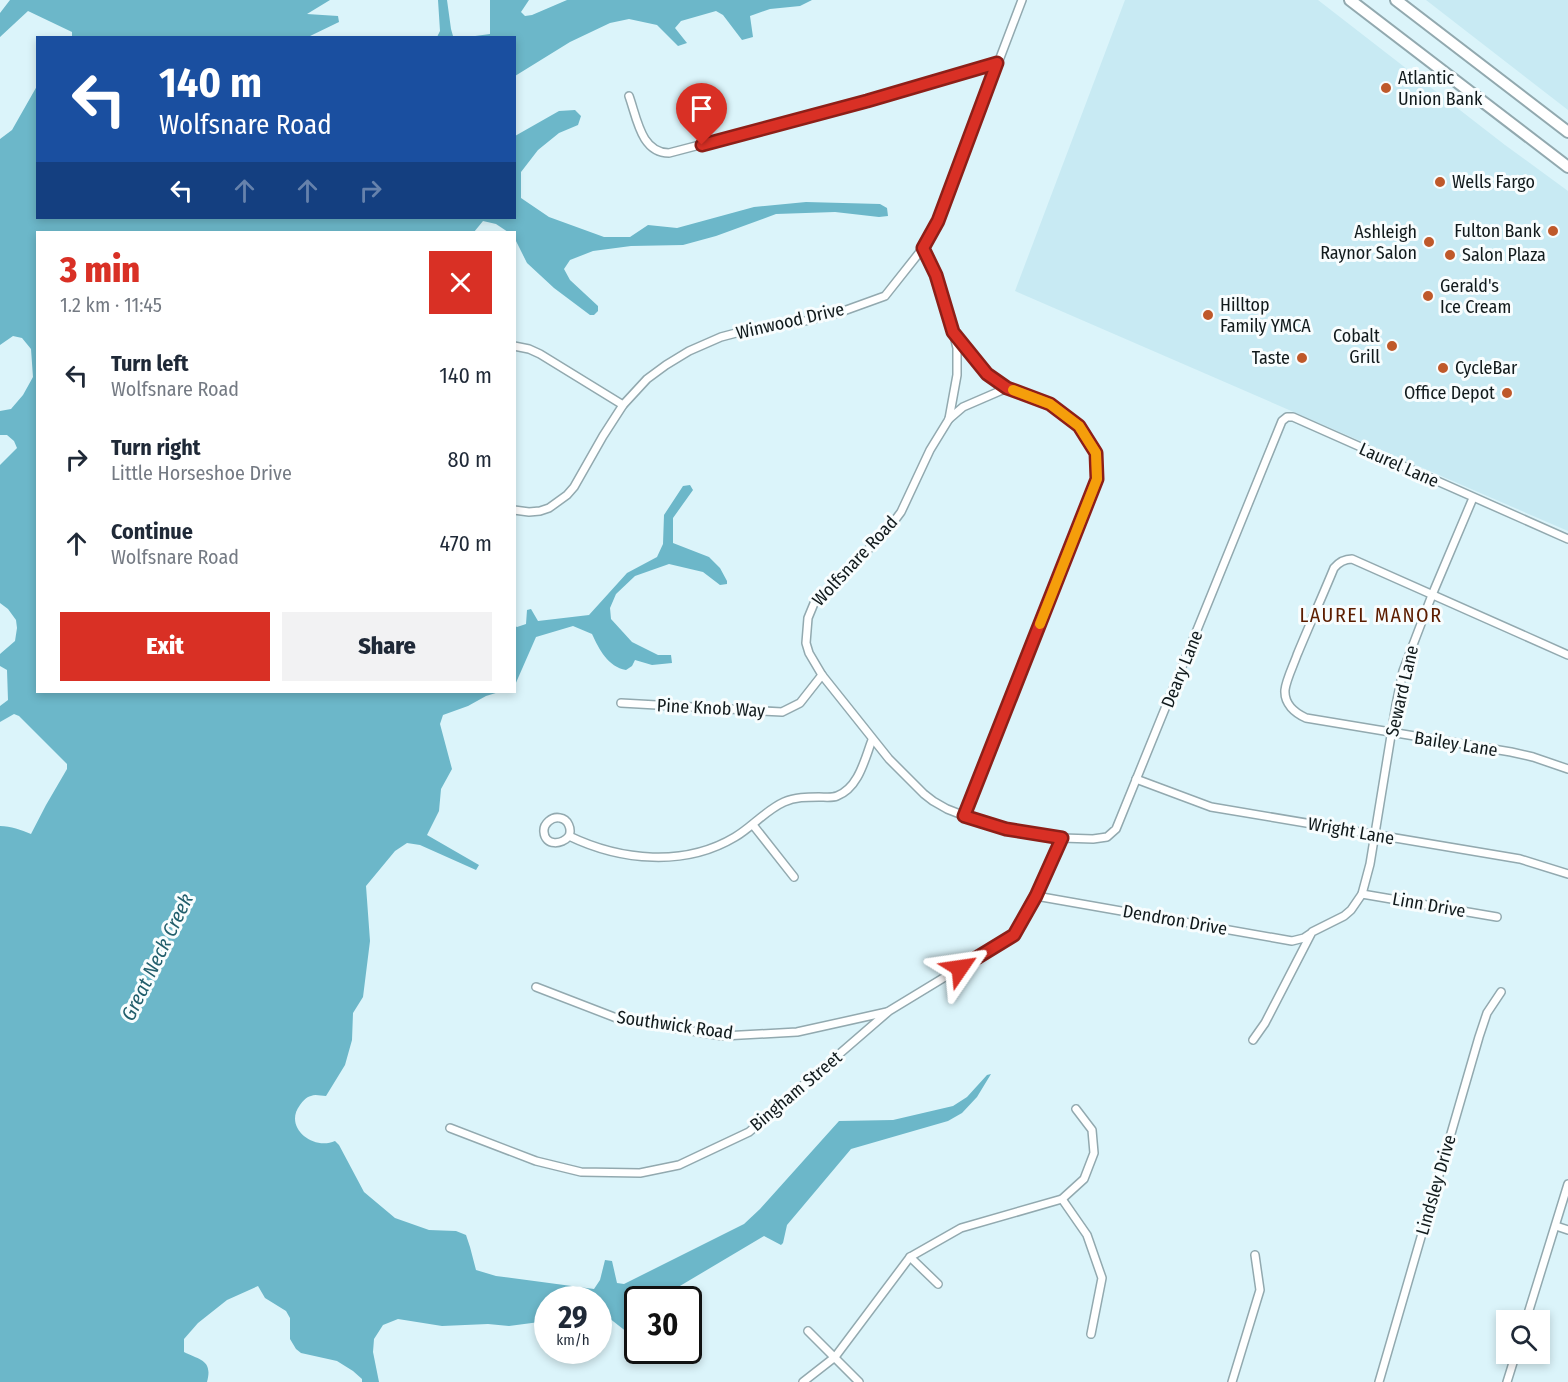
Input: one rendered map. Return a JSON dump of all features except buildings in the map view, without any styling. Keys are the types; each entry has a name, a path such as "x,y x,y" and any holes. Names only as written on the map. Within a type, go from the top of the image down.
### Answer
{"main road":[{"path":"1350,0 1568,167"},
{"path":"1396,0 1568,132"}],"street":[{"name":"Winwood Drive","path":"516,510 540,511 549,508 567,495 623,405 647,379 689,351 710,341 755,328 801,322 885,296 923,248 938,221 1022,0"},
{"path":"629,96 648,144 657,151 669,153 867,101 997,63"},
{"name":"Wolfsnare Road","path":"923,248 936,275 953,332 958,361 949,419 930,450 901,512 851,568 815,601 808,618 806,643 822,675 872,740 924,794 947,809 1006,829 1081,839"},
{"path":"953,332 987,374 1007,388 1050,404 1079,426 1096,453 1097,479 964,816"},
{"path":"516,346 540,354 623,405"},
{"path":"949,419 963,407 1007,388"},
{"name":"Laurel Lane","path":"1261,473 1282,421 1287,417 1293,417 1568,539"},
{"name":"Deary Lane","path":"1081,839 1102,838 1112,834 1119,822 1261,473"},
{"name":"Seward Lane","path":"1362,894 1370,864 1398,694 1407,658 1473,498"},
{"name":"Bailey Lane","path":"1432,595 1352,559 1346,559 1337,564 1294,663 1285,690 1290,707 1306,718 1391,734 1511,752 1568,769"},
{"path":"1432,595 1568,655"},
{"name":"Pine Knob Way","path":"621,703 782,712 800,702 822,675"},
{"path":"569,836 609,852 650,857 670,858 714,848 737,836 766,813 785,802 803,797 833,796 846,792 857,779 872,740"},
{"name":"Wright Lane","path":"1136,779 1211,807 1520,859 1568,874"},
{"path":"753,825 794,877"},
{"name":"Bingham Street","path":"450,1128 536,1161 581,1172 640,1173 679,1165 749,1132 889,1011 1014,935 1036,896 1062,838"},
{"name":"Linn Drive","path":"1362,894 1497,917"},
{"name":"Dendron Drive","path":"1036,896 1292,941 1304,938 1324,924 1344,916 1362,894"},
{"path":"1253,1040 1265,1023 1312,932"},
{"name":"Southwick Road","path":"536,987 619,1019 723,1036 797,1032 889,1011"},
{"name":"Lindsley Drive","path":"1379,1382 1479,1037 1487,1012 1501,992"},
{"path":"803,1382 835,1358 910,1257 961,1228 1062,1199 1084,1179 1094,1153 1092,1130 1076,1109"},
{"path":"1529,1310 1568,1184"},
{"path":"1062,1199 1087,1236 1101,1278 1091,1334"},
{"path":"1556,1226 1568,1230"},
{"path":"1232,1382 1260,1290 1255,1255"},
{"path":"910,1257 938,1284"},
{"path":"807,1331 860,1382"},
{"path":"1507,1382 1513,1364"}],"shaded area":[{"path":"1125,0 1318,0 1568,191 1568,531 1015,291"},
{"path":"1426,0 1568,0 1568,110"}],"water":[{"path":"10,0 330,0 307,14 338,16 339,22 310,36 72,36 72,32 28,11 0,37 0,13"},
{"path":"438,0 447,0 453,36 438,36 440,31"},
{"path":"490,0 529,0 521,12 525,16 567,0 812,0 800,6 770,9 750,16 753,37 742,40 723,15 716,11 681,21 675,28 687,43 678,46 657,25 629,19 610,23 570,42 516,75 516,36 475,36 490,34"},
{"name":"Great Neck Creek","path":"36,88 36,219 516,219 516,135 559,111 575,110 581,116 578,125 559,133 538,150 521,172 521,198 549,217 604,237 630,237 648,225 677,228 754,207 806,202 880,204 887,208 888,216 879,217 835,212 776,214 716,236 683,245 631,246 593,251 570,260 564,269 570,280 598,306 598,311 594,315 590,315 554,288 527,263 516,241 516,231 506,231 496,224 483,221 475,231 36,231 36,693 496,693 443,715 440,724 452,769 441,789 439,811 427,835 479,865 476,870 420,845 407,843 395,851 366,886 370,941 363,997 353,1013 352,1040 345,1065 326,1096 314,1095 303,1101 296,1113 295,1121 298,1129 310,1140 318,1143 335,1141 364,1192 395,1218 429,1230 456,1231 466,1235 476,1270 496,1276 571,1286 534,1286 534,1323 509,1326 488,1324 442,1326 398,1319 383,1325 374,1339 373,1352 379,1382 362,1382 362,1379 353,1371 337,1361 301,1353 290,1339 290,1318 286,1311 265,1298 258,1286 227,1300 198,1323 184,1339 184,1352 207,1365 207,1382 0,1382 0,826 12,827 31,834 67,769 67,764 19,716 14,714 0,722 0,706 8,700 7,670 0,666 0,654 15,641 17,628 16,620 0,603 0,465 17,448 14,441 7,435 0,435 0,411 11,409 23,395 33,377 31,349 22,338 13,336 0,345 0,139 12,130"},
{"path":"690,485 693,490 673,518 673,543 709,557 720,568 727,584 720,585 703,572 669,564 635,576 616,594 610,608 611,619 632,642 658,655 671,655 672,663 652,665 635,660 626,670 620,668 609,661 592,634 573,626 536,637 516,683 516,626 526,624 527,610 531,609 538,621 589,615 627,573 657,557 663,544 664,515 683,486"},
{"path":"991,1074 977,1097 962,1113 948,1121 851,1149 787,1225 781,1245 764,1236 680,1286 624,1286 624,1330 612,1320 612,1286 596,1286 600,1280 605,1260 612,1261 617,1283 624,1284 744,1224 839,1121 893,1120 953,1106 967,1097 987,1075"}],"slow traffic":[{"path":"1013,390 1050,404 1079,426 1096,453 1097,479 1040,624"}],"place":[{"name":"Atlantic Union Bank","path":"1386,88"},
{"name":"Wells Fargo","path":"1440,182"},
{"name":"Fulton Bank","path":"1553,231"},
{"name":"Ashleigh Raynor Salon","path":"1429,242"},
{"name":"Salon Plaza","path":"1450,255"},
{"name":"Gerald's Ice Cream","path":"1428,296"},
{"name":"Hilltop Family YMCA","path":"1208,315"},
{"name":"Cobalt Grill","path":"1392,346"},
{"name":"Taste","path":"1302,358"},
{"name":"CycleBar","path":"1443,368"},
{"name":"Office Depot","path":"1507,393"}],"district":[{"name":"LAUREL MANOR","path":"1371,615"}],"route":[{"path":"702,145 997,63 938,221 923,248 936,275 953,332 987,374 1007,388 1050,404 1079,426 1096,453 1097,479 964,816 1006,829 1062,838 1036,896 1014,935 960,968"}]}
